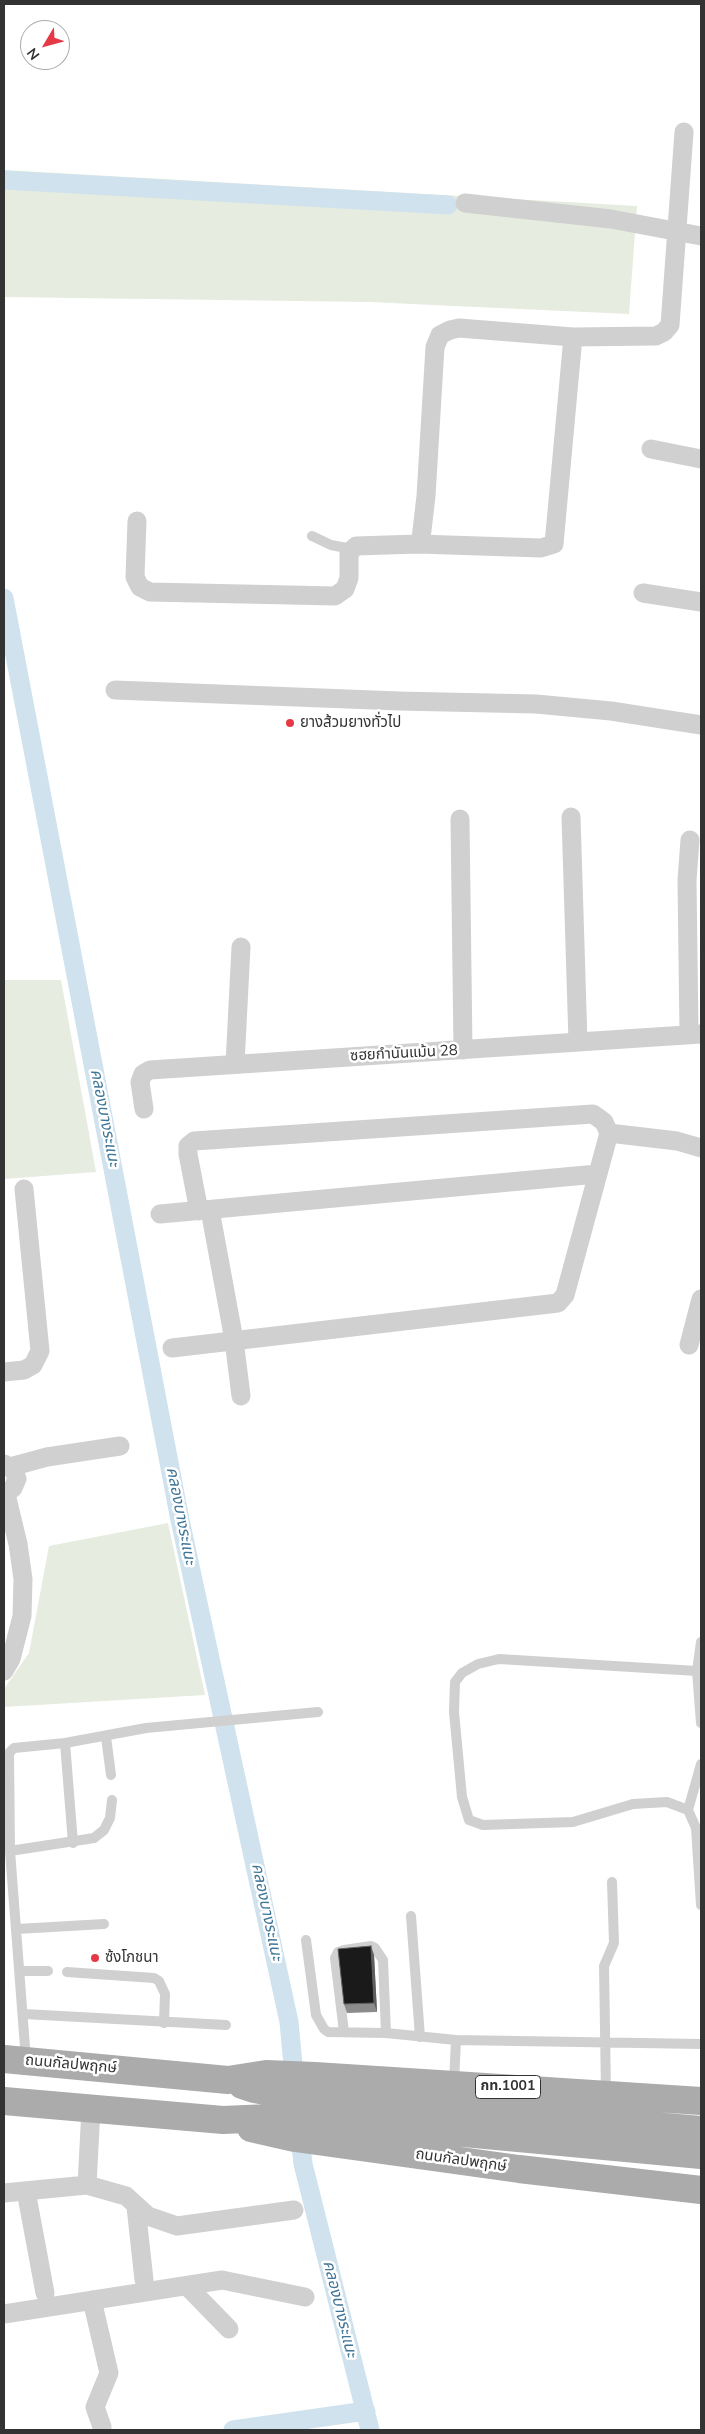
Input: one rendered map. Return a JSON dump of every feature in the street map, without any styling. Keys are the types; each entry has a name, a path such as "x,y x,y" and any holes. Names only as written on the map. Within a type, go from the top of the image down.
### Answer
{"main road":[{"name":"ถนนกัลปพฤกษ์","path":"15,2060 228,2080 266,2074 290,2106 319,2109 701,2130"},
{"name":"ถนนกัลปพฤกษ์","path":"319,2109 454,2084 701,2101"},
{"name":"ถนนกัลปพฤกษ์","path":"4,2101 223,2120 290,2106 701,2154"},
{"name":"ถนนกัลปพฤกษ์","path":"319,2109 519,2169 701,2190"}],"street":[{"path":"418,544 421,539 426,496 435,347 440,335 459,328 573,337 656,336 664,332 670,325 684,132"},
{"path":"465,203 611,219 701,236"},
{"path":"137,522 136,577 140,587 150,592 335,596 345,590 349,578 349,554 356,546 418,544 541,548 554,544 573,337"},
{"path":"651,449 701,459"},
{"path":"643,593 701,602"},
{"path":"115,690 399,701 536,704 611,711 701,725"},
{"path":"572,817 578,1042"},
{"path":"460,819 463,1050"},
{"path":"690,840 694,880 695,1033"},
{"path":"235,1064 241,947"},
{"name":"ซฮยกำนันแม้น 28","path":"144,1108 140,1082 143,1074 150,1070 695,1033"},
{"path":"172,1348 234,1340 558,1303 565,1295 609,1133 604,1122 592,1114 194,1141 188,1146 188,1154 204,1210 234,1340 242,1396"},
{"path":"609,1133 678,1141 701,1148"},
{"path":"160,1214 597,1174"},
{"path":"4,1372 24,1370 33,1365 40,1351 24,1189"},
{"path":"689,1345 701,1299"},
{"path":"7,1465 120,1446"},
{"path":"4,1671 11,1659 22,1616 23,1579 18,1544 5,1494 16,1484 16,1474 7,1465"},
{"path":"87,2185 91,2109"},
{"path":"4,2193 87,2185 121,2194 148,2216 176,2226 294,2210"},
{"path":"26,2191 45,2293"},
{"path":"136,2206 144,2280"},
{"path":"4,2314 222,2280 306,2297"},
{"path":"188,2286 229,2328"},
{"path":"92,2300 109,2373 95,2407 102,2427"}],"lane":[{"path":"312,536 330,545 352,549"},
{"path":"701,1642 698,1671 701,1723"},
{"path":"688,1810 667,1802 633,1804 573,1822 483,1825 469,1820 462,1797 454,1712 454,1682 462,1673 478,1664 498,1659 698,1671"},
{"path":"15,2060 24,2014 10,1851 9,1753 14,1748 106,1737 146,1728 318,1712"},
{"path":"106,1737 111,1775"},
{"path":"65,1743 73,1843"},
{"path":"701,1764 688,1810 696,1828 701,1905"},
{"path":"10,1851 73,1843 94,1838 104,1830 110,1818 112,1800"},
{"path":"606,2093 604,1966 614,1943 612,1882"},
{"path":"411,1916 420,2037"},
{"path":"17,1929 104,1924"},
{"path":"306,1940 316,2015 324,2029 328,2032 386,2033 456,2040 701,2044"},
{"path":"344,2032 335,1958 338,1952 344,1950 371,1946 375,1948 383,1960 386,2033"},
{"path":"20,1971 48,1971"},
{"path":"67,1972 154,1978 159,1981 165,1994 164,2023"},
{"path":"24,2014 226,2025"},
{"path":"454,2084 456,2040"}],"shaded area":[{"path":"4,170 637,206 629,314 369,302 4,297"},
{"path":"4,980 61,980 96,1172 4,1179"},
{"path":"168,1523 205,1695 4,1707 4,1689 29,1653 49,1546"}],"building":[{"path":"371,1946 374,2003 344,2004 338,1949"}],"waterway":[{"path":"4,180 448,205"},
{"name":"คลองบางระแนะ","path":"4,598 180,1520 289,2022 295,2086"},
{"name":"คลองบางระแนะ","path":"299,2128 303,2164 370,2430"},
{"path":"233,2430 366,2411"}],"place":[{"name":"ยางส้วมยางทั่วไป","path":"290,723"},
{"name":"ซ้งโภชนา","path":"95,1958"}]}
